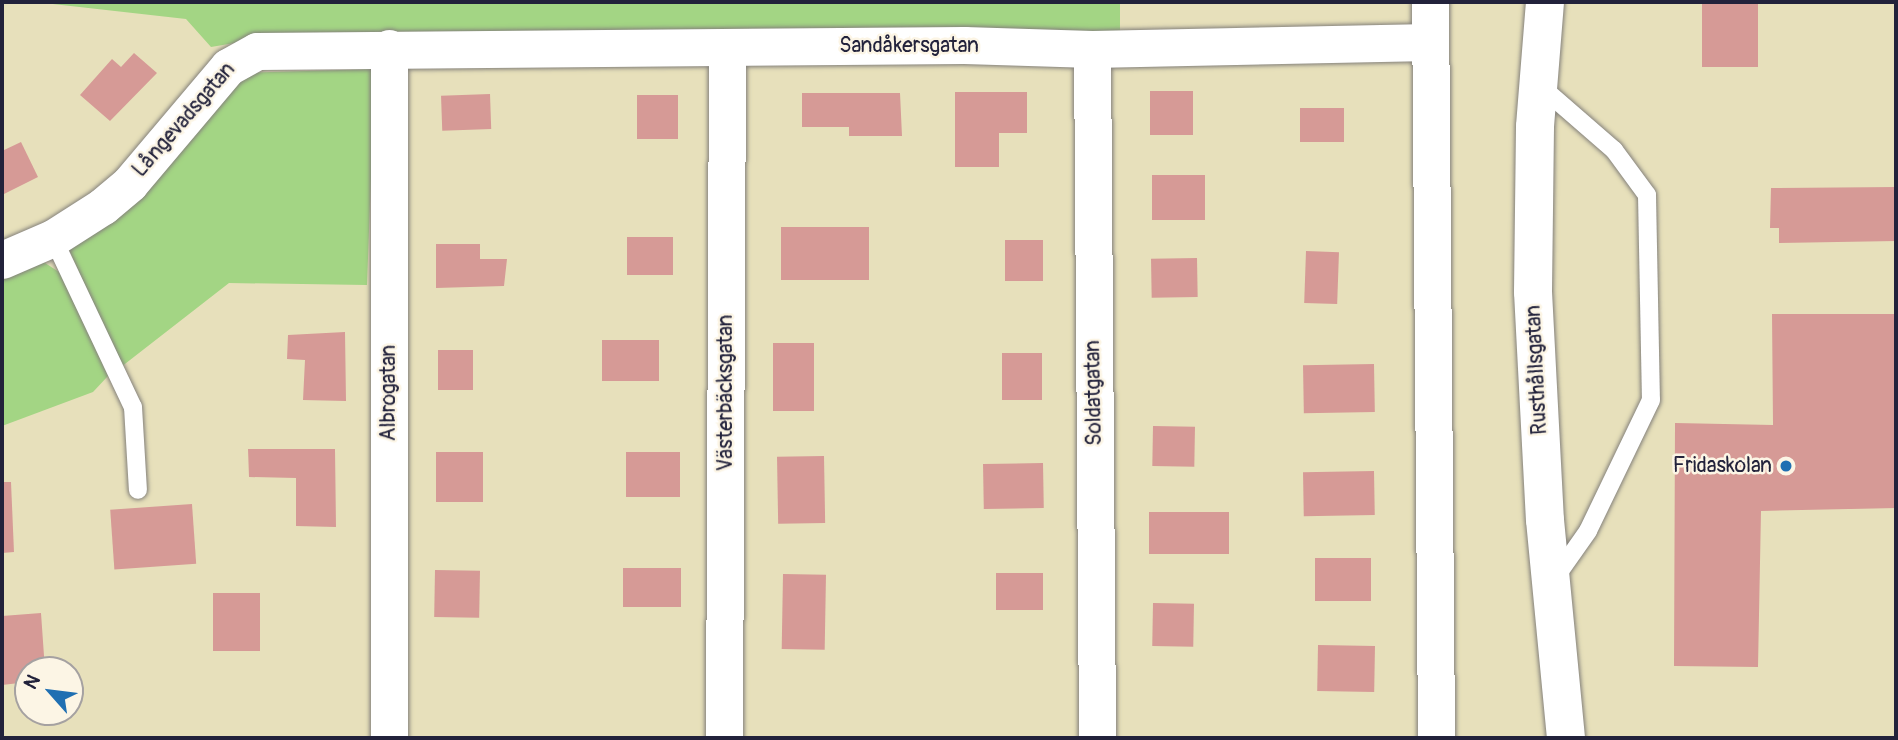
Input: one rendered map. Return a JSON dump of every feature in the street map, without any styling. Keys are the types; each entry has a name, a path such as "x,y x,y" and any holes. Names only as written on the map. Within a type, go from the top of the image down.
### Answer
{"street":[{"path":"1430,2 1436,738"},
{"name":"Rusthållsgatan","path":"1545,2 1538,84 1533,292 1551,583 1566,738"},
{"name":"Sandåkersgatan","path":"389,48 1092,48 1430,42"},
{"name":"Västerbäcksgatan","path":"724,738 727,47"},
{"name":"Långevadsgatan","path":"2,260 53,239 130,183 240,58 272,50 389,48"},
{"name":"Albrogatan","path":"389,48 389,738"},
{"name":"Soldatgatan","path":"1092,48 1097,738"}],"lane":[{"path":"1538,84 1614,150 1647,195 1651,400 1587,531 1551,583"},
{"path":"53,239 133,407 138,490"}],"green space":[{"path":"35,2 1120,2 1120,34 252,40 211,47 186,19"},
{"path":"375,69 367,285 229,283 121,367 67,245 241,73"},
{"path":"42,261 59,272 69,288 108,376 93,392 2,426 2,271"}],"building":[{"path":"1702,2 1758,2 1758,67 1702,67"},
{"path":"134,53 157,73 110,121 80,95 112,59 121,67"},
{"path":"1150,91 1193,91 1193,135 1150,135"},
{"path":"955,92 1027,92 1027,133 999,133 999,167 955,167"},
{"path":"802,93 900,93 902,136 849,136 849,127 802,127"},
{"path":"490,94 491,129 442,131 441,96"},
{"path":"637,95 678,95 678,139 637,139"},
{"path":"1300,108 1344,108 1344,142 1300,142"},
{"path":"21,142 38,177 2,195 2,151"},
{"path":"1152,175 1205,175 1205,220 1152,220"},
{"path":"1896,187 1896,241 1779,243 1779,228 1770,228 1771,188"},
{"path":"781,227 869,227 869,280 781,280"},
{"path":"627,237 673,237 673,275 627,275"},
{"path":"1005,240 1043,240 1043,281 1005,281"},
{"path":"436,244 480,244 480,259 507,259 504,286 436,288"},
{"path":"1306,251 1339,252 1337,304 1304,303"},
{"path":"1197,258 1198,297 1152,298 1151,259"},
{"name":"Fridaskolan","path":"1772,314 1894,314 1896,508 1761,511 1758,667 1674,666 1675,423 1773,425"},
{"path":"345,332 346,401 303,400 305,360 287,359 288,335"},
{"path":"602,340 659,340 659,381 602,381"},
{"path":"773,343 814,343 814,411 773,411"},
{"path":"438,350 473,350 473,390 438,390"},
{"path":"1002,353 1042,353 1042,400 1002,400"},
{"path":"1374,364 1375,412 1304,413 1303,365"},
{"path":"1153,426 1195,427 1194,467 1152,466"},
{"path":"248,449 335,449 336,527 296,526 296,478 249,477"},
{"path":"436,452 483,452 483,502 436,502"},
{"path":"626,452 680,452 680,497 626,497"},
{"path":"824,456 825,523 778,524 777,457"},
{"path":"1043,463 1044,508 984,509 983,464"},
{"path":"1374,471 1375,515 1304,516 1303,472"},
{"path":"2,482 11,482 14,552 2,553"},
{"path":"192,504 196,564 114,570 110,510"},
{"path":"1149,512 1229,512 1229,554 1149,554"},
{"path":"1315,558 1371,558 1371,601 1315,601"},
{"path":"623,568 681,568 681,607 623,607"},
{"path":"435,570 480,571 479,618 434,617"},
{"path":"996,573 1043,573 1043,610 996,610"},
{"path":"783,574 826,575 825,650 782,649"},
{"path":"213,593 260,593 260,651 213,651"},
{"path":"1153,603 1194,604 1193,647 1152,646"},
{"path":"41,613 44,656 14,656 14,684 2,685 2,616"},
{"path":"1318,645 1375,646 1374,692 1317,691"}],"place":[{"name":"Fridaskolan","path":"1786,466"}]}
